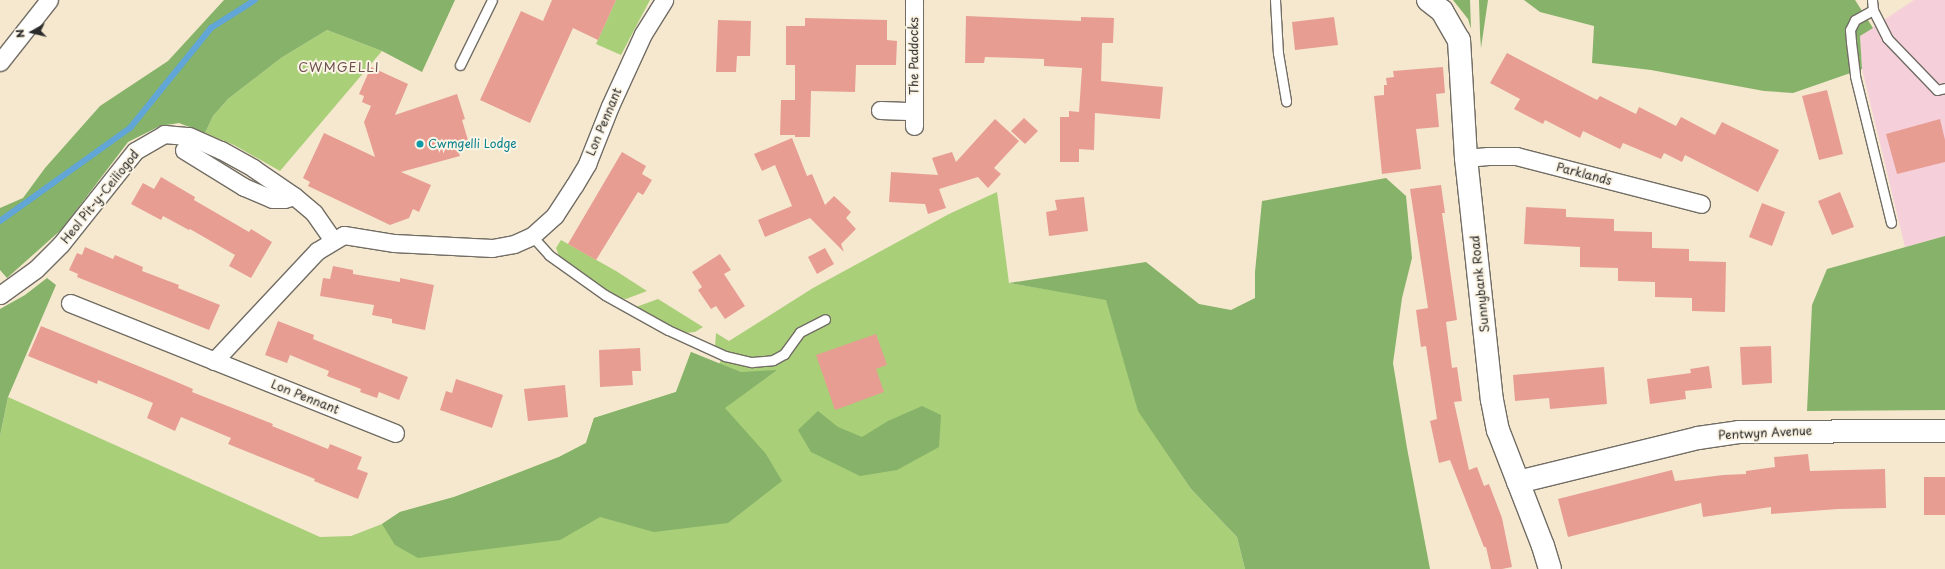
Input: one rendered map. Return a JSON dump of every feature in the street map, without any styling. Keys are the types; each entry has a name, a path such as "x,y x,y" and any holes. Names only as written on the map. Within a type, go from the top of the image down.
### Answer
{"street":[{"path":"0,62 49,0"},
{"name":"Lon Pennant","path":"214,361 318,250 344,235 394,243 492,248 514,244 532,236 555,214 587,164 633,55 664,0"},
{"name":"The Paddocks","path":"880,110 914,119 914,0"},
{"name":"Sunnybank Road","path":"1428,0 1442,11 1459,40 1466,158 1492,400 1498,430 1543,546 1550,569"},
{"name":"Heol Pit-y-Ceiliogod","path":"0,295 36,269 61,244 134,151 164,134 189,136 221,150 252,168 294,196"},
{"path":"184,150 244,186 272,199 284,199 294,196 314,213 333,240"},
{"name":"Parklands","path":"1466,158 1516,156 1701,204"},
{"name":"Lon Pennant","path":"70,303 395,432"},
{"name":"Pentwyn Avenue","path":"1518,482 1698,438 1739,432 1945,431"}],"lane":[{"path":"460,65 492,0"},
{"path":"1275,0 1278,53 1286,101"},
{"path":"1872,0 1873,10 1887,38 1936,90 1945,88"},
{"path":"1873,10 1855,20 1850,30 1851,42 1856,76 1891,223"},
{"path":"532,236 549,255 605,294 668,330 715,352 752,362 774,360 784,354 800,332 825,319"}],"shaded area":[{"path":"1914,0 1945,0 1945,236 1905,247 1862,69 1860,36"}],"green space":[{"path":"224,0 455,0 422,72 382,51 327,30 281,58 228,99 213,116 205,133 179,123 160,126 128,142 62,229 7,278 0,270 0,208 23,198 45,168 100,106 168,61"},
{"path":"616,0 650,0 621,55 596,44"},
{"path":"1453,0 1470,0 1471,29 1468,19"},
{"path":"1479,0 1488,0 1481,48 1480,33"},
{"path":"1524,0 1855,0 1873,28 1860,36 1862,69 1793,93 1764,91 1651,70 1592,63 1594,26 1540,12"},
{"path":"327,30 382,51 280,171 234,145 205,133 213,116 228,99 281,58"},
{"path":"1386,178 1406,196 1412,258 1402,298 1393,363 1407,448 1430,569 1245,569 1237,537 1191,489 1138,411 1106,300 1009,283 1146,262 1199,304 1231,310 1255,298 1255,272 1262,201"},
{"path":"997,192 1009,283 1106,299 1139,411 1191,489 1237,537 1245,569 0,569 0,436 8,397 320,537 351,536 382,524 400,512 454,497 559,457 586,443 594,418 676,392 691,352 719,364 726,351 715,347 716,333 729,341 813,288 949,214"},
{"path":"1945,236 1945,410 1807,411 1812,305 1827,269"},
{"path":"561,240 616,271 647,291 626,299 616,297 559,256 556,248"},
{"path":"47,278 56,285 8,397 0,436 0,309 25,295"},
{"path":"658,299 703,327 695,332 685,333 636,307"},
{"path":"691,352 741,372 777,370 725,408 766,454 782,481 728,523 654,532 600,517 560,540 418,558 395,545 382,524 400,512 454,497 559,457 586,443 594,418 676,392"},
{"path":"922,406 941,415 939,447 897,470 860,476 811,452 798,430 818,411 838,427 862,437 888,421"}],"building":[{"path":"552,0 616,0 598,40 573,28 530,123 480,100 521,11 543,21"},
{"path":"966,16 1081,21 1081,17 1114,18 1113,43 1102,43 1101,81 1163,87 1160,119 1095,113 1094,150 1079,149 1079,162 1060,162 1060,117 1069,117 1069,111 1079,112 1082,68 1044,66 1044,59 985,57 984,63 965,63"},
{"path":"1334,17 1338,45 1295,50 1292,22"},
{"path":"805,18 887,20 887,40 897,41 896,65 856,65 855,92 811,91 810,137 780,135 781,100 795,100 795,65 786,65 786,26 805,26"},
{"path":"718,20 751,21 750,56 737,56 736,72 716,72"},
{"path":"1507,53 1597,100 1600,96 1636,114 1639,107 1676,126 1681,117 1715,135 1722,122 1779,150 1758,192 1685,155 1682,162 1664,153 1661,159 1623,143 1620,149 1583,131 1580,138 1545,120 1543,124 1514,109 1520,99 1490,83"},
{"name":"Cwmgelli Lodge","path":"371,67 408,84 395,115 457,94 465,119 462,120 470,147 458,151 460,156 401,172 431,185 419,212 413,209 409,218 390,225 308,186 310,182 303,178 324,133 375,157 364,122 371,106 362,102 364,96 359,94"},
{"path":"1443,67 1445,93 1436,94 1439,127 1416,129 1421,169 1382,174 1374,96 1384,95 1384,85 1387,85 1386,78 1394,77 1393,71"},
{"path":"1827,90 1843,154 1819,160 1802,96"},
{"path":"1024,118 1038,131 1025,144 1011,131"},
{"path":"995,119 1019,141 994,168 1001,174 988,188 978,177 939,189 946,208 928,214 925,204 889,202 891,172 938,175 932,158 952,152 956,162"},
{"path":"1940,119 1945,140 1945,162 1897,174 1886,134"},
{"path":"792,138 807,176 812,174 825,205 834,196 851,212 846,218 856,229 841,244 844,252 810,218 765,237 758,220 792,206 775,165 762,171 754,154"},
{"path":"622,152 646,166 642,174 652,180 643,195 638,192 596,260 568,244"},
{"path":"161,177 195,197 194,200 249,232 251,229 272,242 251,278 229,266 235,255 190,229 189,230 163,216 161,220 131,204 143,183 154,189"},
{"path":"1441,185 1445,213 1442,213 1457,320 1446,322 1452,368 1457,367 1462,401 1454,402 1469,470 1477,467 1484,486 1489,484 1502,518 1512,567 1502,569 1491,569 1486,547 1484,547 1450,460 1439,463 1430,421 1437,419 1426,346 1421,347 1416,310 1428,308 1410,189"},
{"path":"1840,192 1854,227 1832,235 1818,201"},
{"path":"1084,197 1088,231 1049,236 1046,212 1057,210 1055,200"},
{"path":"1762,203 1785,212 1772,246 1749,237"},
{"path":"1526,207 1566,209 1566,217 1614,219 1614,231 1652,232 1652,248 1689,249 1689,261 1726,262 1725,312 1692,311 1692,298 1655,297 1655,282 1618,281 1618,268 1580,267 1580,247 1524,244"},
{"path":"85,247 113,259 115,255 143,267 142,271 179,285 178,288 220,305 209,330 77,277 78,274 69,270 77,253 82,255"},
{"path":"825,248 834,264 817,274 808,257"},
{"path":"720,254 731,270 724,274 745,306 725,319 716,306 711,309 698,290 702,287 692,272"},
{"path":"333,266 353,270 353,274 400,282 400,278 434,285 425,330 392,323 392,319 372,315 374,305 320,296 323,278 330,279"},
{"path":"278,321 314,335 313,339 408,377 399,400 379,392 377,398 360,392 361,389 327,376 329,371 290,355 287,363 265,355"},
{"path":"41,326 193,389 192,392 273,424 272,426 328,449 330,444 362,457 357,469 368,473 358,499 314,481 315,479 228,444 231,438 181,417 175,431 147,418 153,403 98,380 97,384 28,356"},
{"path":"876,334 887,365 876,369 884,392 835,410 816,355"},
{"path":"1771,346 1772,383 1742,385 1740,347"},
{"path":"640,348 641,371 632,371 633,385 600,387 599,350"},
{"path":"1709,366 1712,388 1685,391 1686,399 1650,404 1647,379 1691,373 1690,369"},
{"path":"1604,367 1607,404 1550,409 1549,398 1515,401 1513,375"},
{"path":"456,379 503,395 492,428 440,410 446,391 452,393"},
{"path":"565,385 568,417 528,421 524,389"},
{"path":"1808,454 1810,471 1885,469 1886,508 1838,509 1771,514 1771,507 1703,517 1701,503 1568,537 1558,499 1672,470 1675,481 1723,475 1746,474 1746,471 1775,467 1774,457"},
{"path":"1924,477 1945,477 1945,515 1924,515"}],"waterway":[{"path":"0,221 130,128 211,28 255,0"}],"place":[{"name":"Cwmgelli Lodge","path":"420,144"}],"district":[{"name":"CWMGELLI","path":"339,67"}]}
